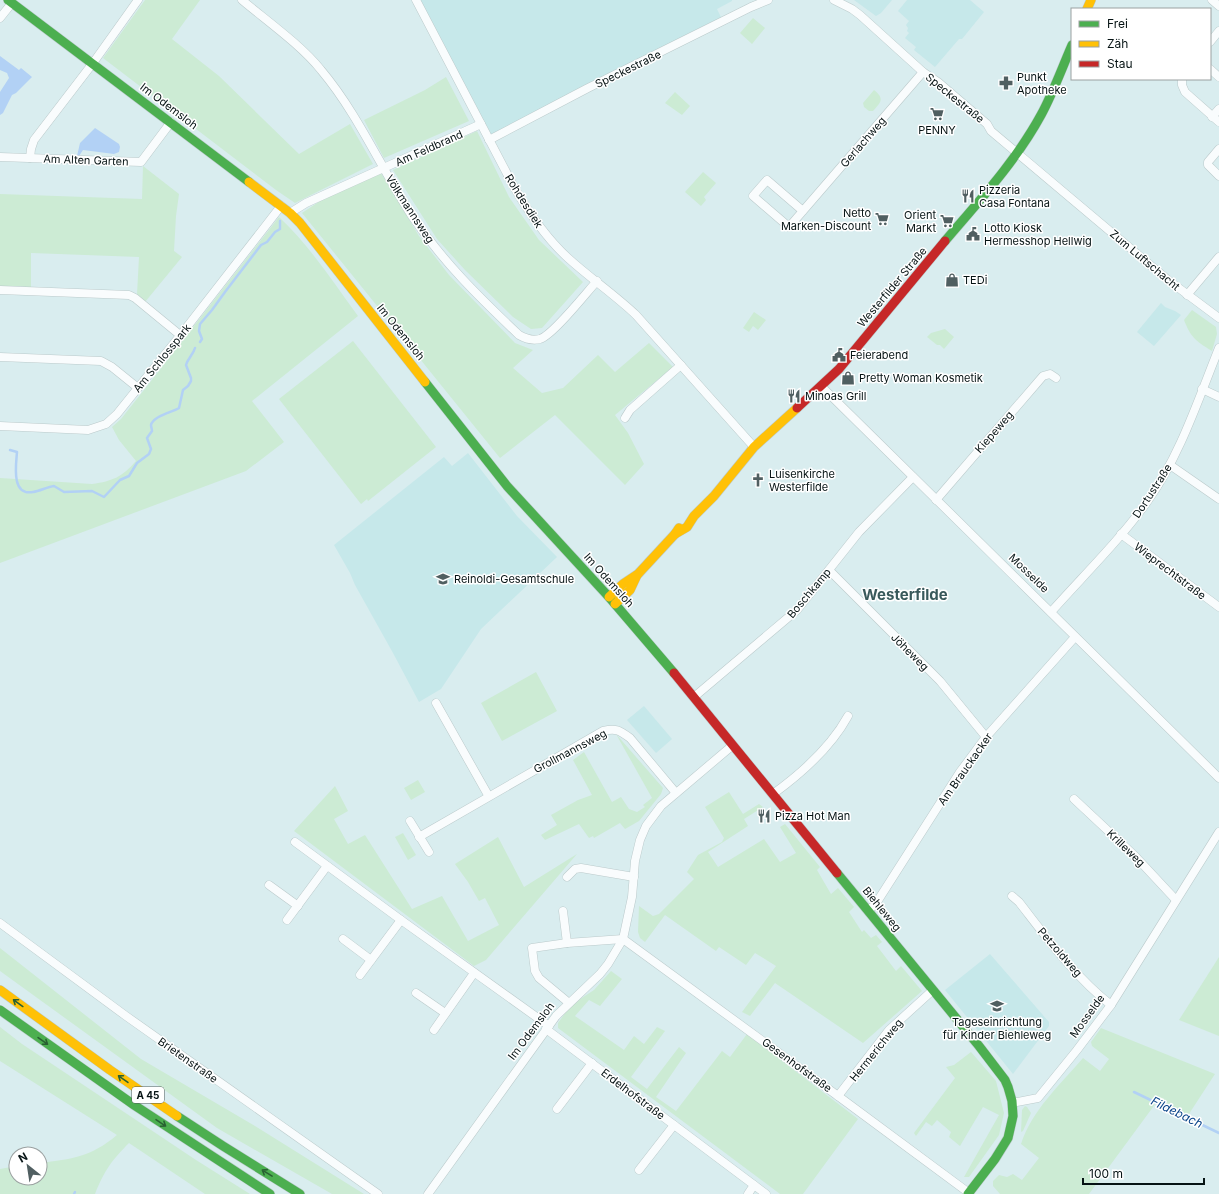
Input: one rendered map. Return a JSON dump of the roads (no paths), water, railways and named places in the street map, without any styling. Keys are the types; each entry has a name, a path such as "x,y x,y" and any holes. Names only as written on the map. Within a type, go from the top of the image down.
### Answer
{"main road":[{"name":"Im Odemsloh","path":"10,1 281,206 300,223 527,509 612,601 725,734"},
{"name":"Westerfilder Straße","path":"612,601 623,584 638,574 675,534 683,522 694,516 714,495 754,447 822,386 839,369 870,332 1018,153 1042,114 1071,47"},
{"name":"Biehleweg","path":"725,734 1005,1080 1010,1092 1012,1103"},
{"name":"A 45","path":"0,990 164,1107 300,1194"},
{"name":"A 45","path":"0,1010 169,1129 270,1194"},
{"path":"968,1193 1008,1138 1013,1115 1012,1103"}],"street":[{"name":"Am Alten Garten","path":"30,158 34,140 138,0"},
{"name":"Völkmannsweg","path":"242,0 303,51 320,68 337,89 351,111 383,168 425,235 452,270 519,335 532,340 545,336 597,281"},
{"name":"Rohdesdiek","path":"416,0 489,140 526,207 545,234 568,258 636,315 754,447"},
{"name":"Speckestraße","path":"489,140 588,88 768,0"},
{"name":"Speckestraße","path":"834,0 852,9 924,72 934,78 977,115 987,124 991,131 1018,153"},
{"path":"1212,0 1219,6"},
{"path":"0,18 10,1"},
{"path":"1211,41 1219,31"},
{"path":"1211,70 1219,77"},
{"name":"Gerlachweg","path":"803,212 766,180 753,196 790,228 924,72"},
{"path":"1182,80 1182,85 1185,92 1219,122"},
{"path":"1212,117 1219,109"},
{"name":"Am Alten Garten","path":"0,157 141,162 171,122"},
{"name":"Am Feldbrand","path":"290,213 306,203 481,124"},
{"path":"1219,149 1208,162 1208,165 1219,176"},
{"name":"Zum Luftschacht","path":"1018,153 1168,280 1219,318"},
{"name":"Am Schlosspark","path":"0,426 88,430 100,427 112,420 281,206"},
{"path":"1187,294 1219,257"},
{"path":"0,290 129,295 135,298 180,335"},
{"name":"Dortustraße","path":"1051,612 1121,534 1147,502 1170,465 1188,427 1219,348"},
{"path":"0,357 101,361 112,367 138,388"},
{"path":"625,418 630,410 681,365"},
{"name":"Kiepeweg","path":"936,500 1044,376 1050,374 1056,378"},
{"name":"Mosselde","path":"822,386 1219,778"},
{"path":"1202,389 1219,397"},
{"path":"1170,465 1219,499"},
{"name":"Boschkamp","path":"694,697 797,610 859,532 913,477"},
{"name":"Wieprechtstraße","path":"1121,534 1219,607"},
{"name":"Jöheweg","path":"829,570 940,681 986,737"},
{"name":"Am Brauckacker","path":"868,910 875,905 960,772 986,737 1075,637"},
{"path":"436,703 488,796"},
{"path":"773,794 805,768 820,753 839,731 848,716"},
{"name":"Grollmannsweg","path":"419,837 603,731 612,729 621,731 630,738 676,794"},
{"name":"Im Odemsloh","path":"428,1194 548,1027 569,1003 600,974 623,939 630,912 635,861 638,847 646,826 661,806 733,745"},
{"name":"Krilleweg","path":"1074,798 1135,856 1176,900"},
{"path":"410,821 428,852"},
{"name":"Mosselde","path":"1012,1103 1033,1100 1041,1096 1111,1005 1219,832"},
{"name":"Erdelhofstraße","path":"295,842 548,1027 592,1063 766,1194"},
{"path":"287,920 327,866"},
{"path":"568,877 574,869 581,868 634,877"},
{"path":"269,885 298,906"},
{"name":"Petzoldweg","path":"1012,896 1019,902 1072,967 1111,1005"},
{"path":"563,911 567,943"},
{"path":"360,975 400,920"},
{"name":"Brietenstraße","path":"0,923 132,1021 378,1194"},
{"path":"343,939 371,960"},
{"path":"569,1003 539,978 535,972 532,948 567,943 623,939"},
{"name":"Gesenhofstraße","path":"623,939 968,1193"},
{"path":"434,1030 474,973"},
{"name":"Hermerichweg","path":"838,1096 895,1023 933,990"},
{"path":"416,993 445,1014"},
{"name":"Erdelhofstraße","path":"557,1109 592,1063"},
{"name":"Erdelhofstraße","path":"639,1170 674,1125"},
{"path":"748,1194 754,1185"}],"water":[{"path":"0,56 19,70 21,68 32,77 12,95 3,113 0,115 0,92 9,78 7,73 0,70"},
{"path":"95,128 119,144 119,152 114,154 83,150 79,156 77,156 80,143"}],"waterway":[{"path":"200,342 202,339 199,331 200,324 261,245 267,242 275,232 280,229 280,221"},
{"path":"10,450 17,452 16,478 18,485 26,492 33,492 54,486 64,492 92,491 104,497 120,480 129,476 137,463 149,454 151,449 147,438 152,431 151,425 155,419 179,408 183,390 191,381 186,365 195,348"},
{"name":"Fildebach","path":"1134,1092 1219,1133"}],"place":[{"name":"Punkt Apotheke","path":"1006,83"},
{"name":"PENNY","path":"937,114"},
{"name":"Pizzeria Casa Fontana","path":"968,196"},
{"name":"Netto Marken-Discount","path":"882,219"},
{"name":"Orient Markt","path":"947,221"},
{"name":"Lotto Kiosk Hermesshop Hellwig","path":"973,234"},
{"name":"TEDi","path":"952,280"},
{"name":"Feierabend","path":"839,355"},
{"name":"Pretty Woman Kosmetik","path":"848,378"},
{"name":"Minoas Grill","path":"794,396"},
{"name":"Luisenkirche Westerfilde","path":"758,480"},
{"name":"Reinoldi-Gesamtschule","path":"443,579"},
{"name":"Pizza Hot Man","path":"764,816"},
{"name":"Tageseinrichtung für Kinder Biehleweg","path":"997,1006"}],"district":[{"name":"Westerfilde","path":"905,594"}]}
